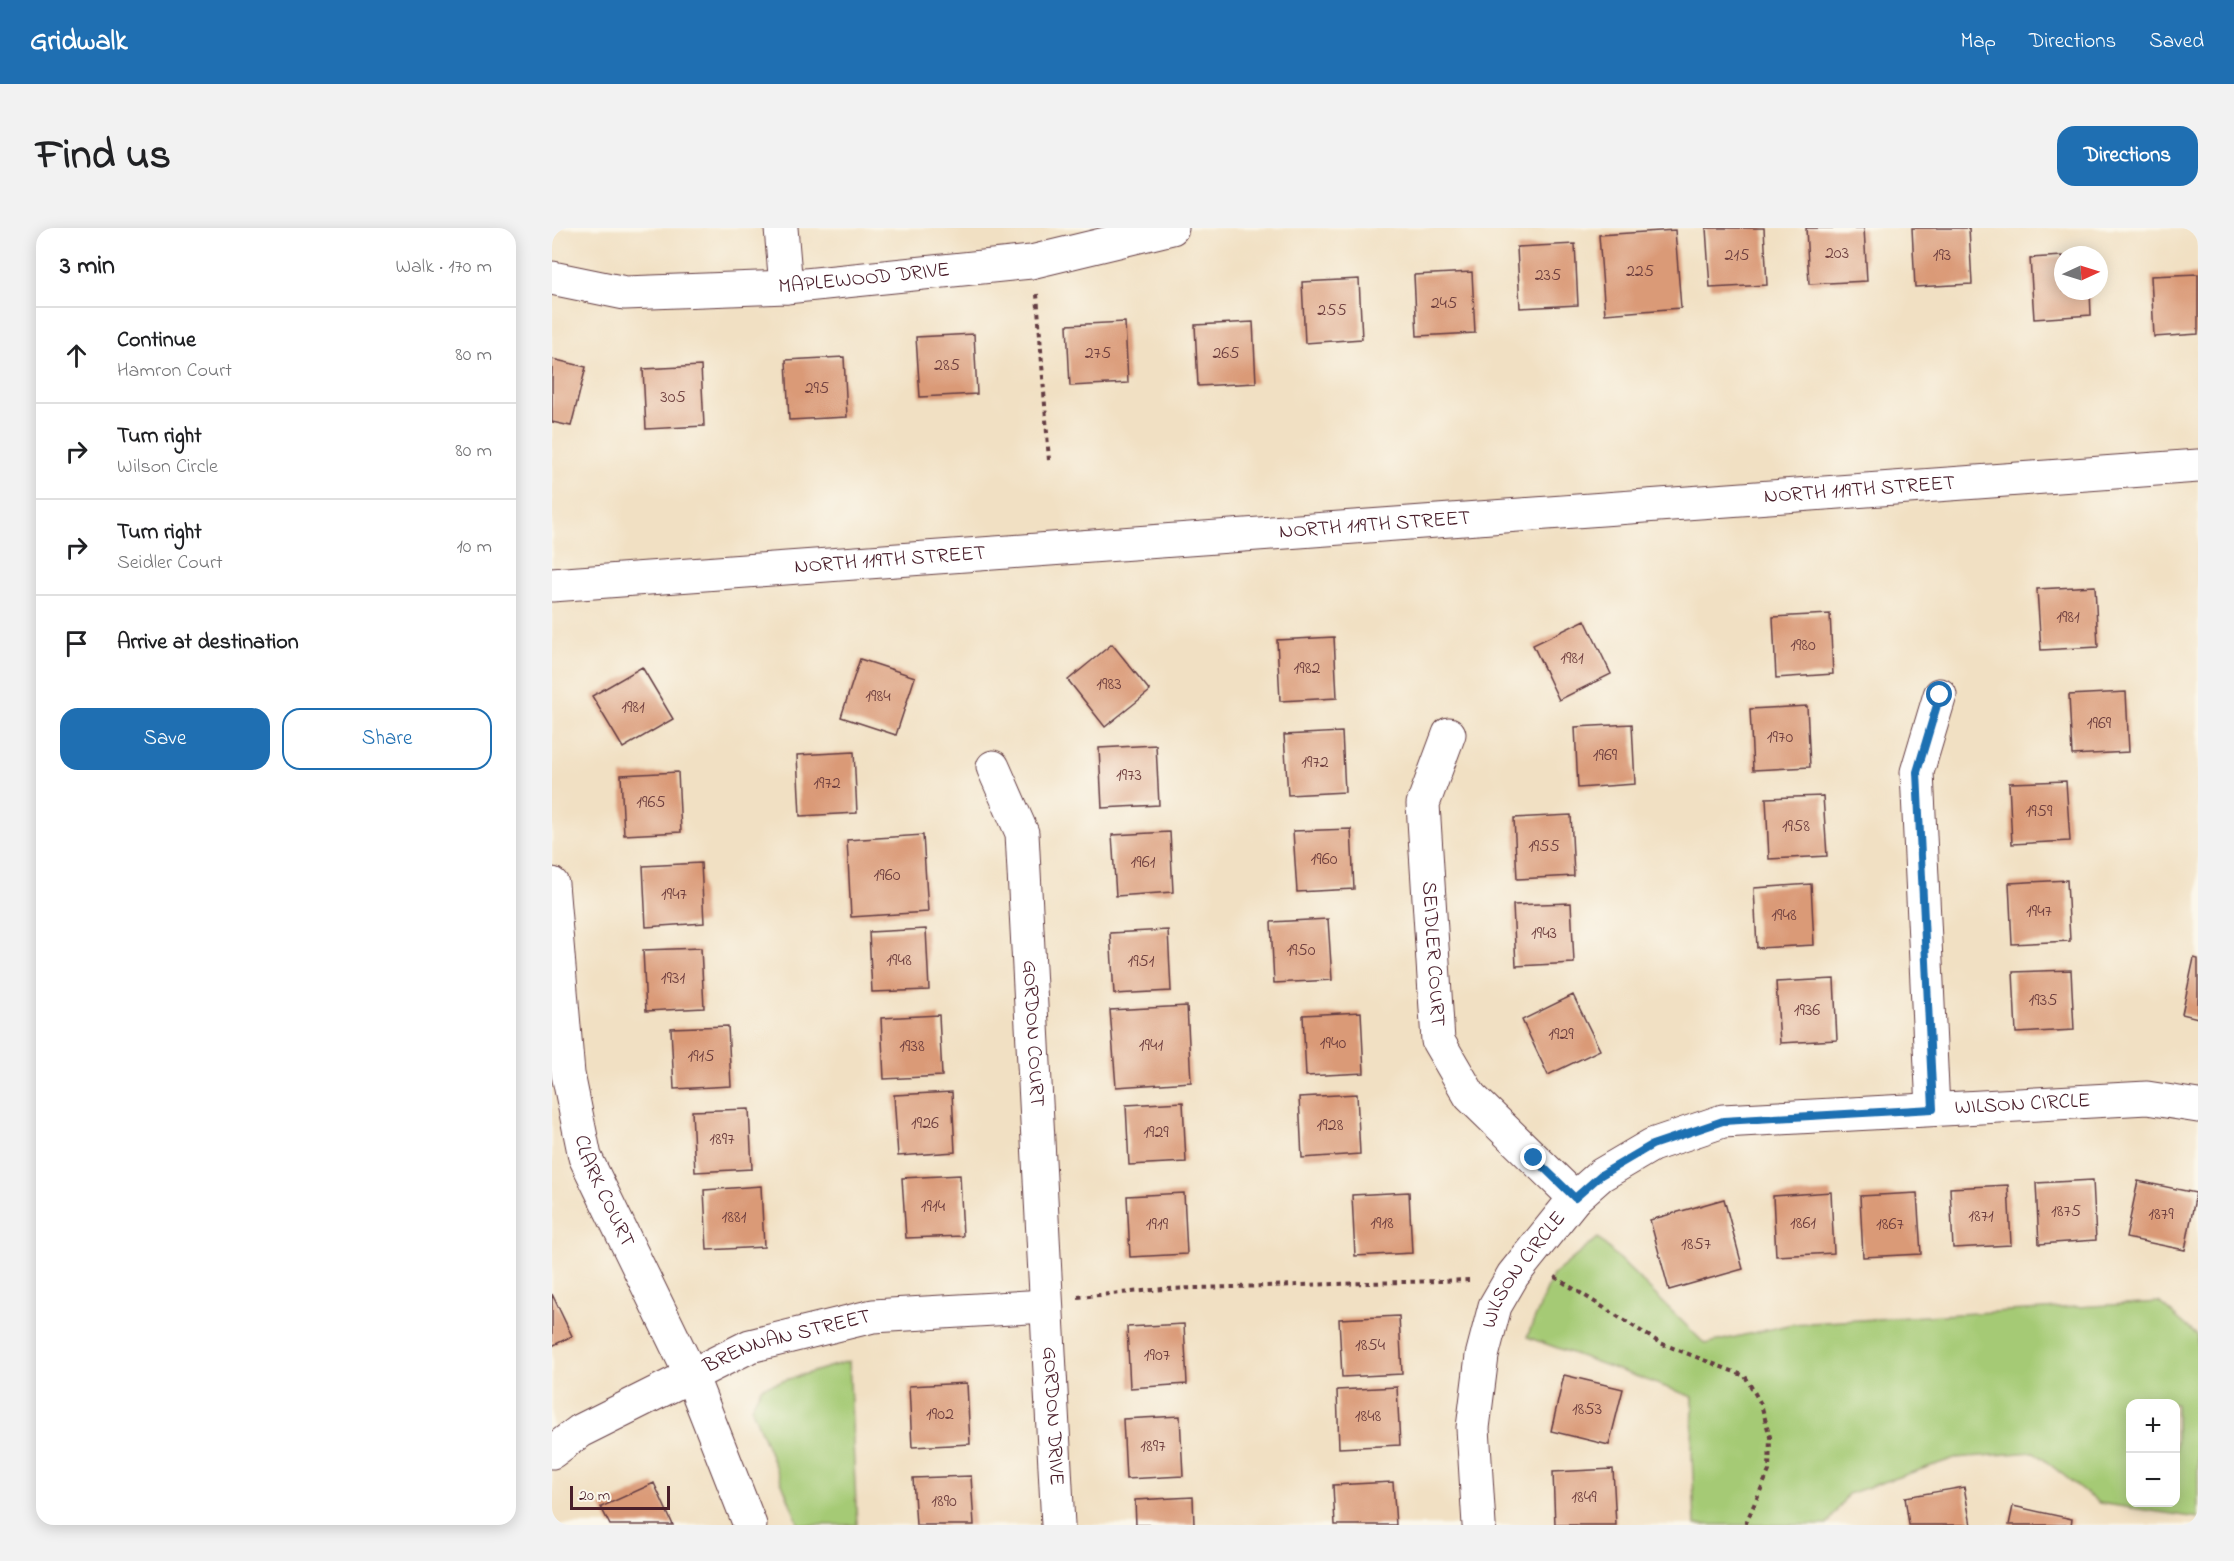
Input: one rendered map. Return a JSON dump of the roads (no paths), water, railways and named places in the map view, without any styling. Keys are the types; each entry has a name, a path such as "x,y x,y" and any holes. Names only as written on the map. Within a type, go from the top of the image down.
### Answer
{"street":[{"path":"781,228 786,288"},
{"name":"MAPLEWOOD DRIVE","path":"552,278 626,293 786,288 1031,262 1172,228"},
{"name":"NORTH 119TH STREET","path":"552,585 2198,466"},
{"path":"1933,1109 1917,772 1940,695"},
{"name":"SEIDLER COURT","path":"1449,734 1423,804 1438,1041 1470,1096 1575,1198"},
{"name":"GORDON COURT","path":"993,767 1022,833 1046,1306"},
{"name":"CLARK COURT","path":"552,884 568,1074 585,1157 691,1375 750,1525"},
{"name":"WILSON CIRCLE","path":"1479,1525 1473,1428 1482,1356 1495,1306 1514,1275 1575,1198 1601,1175 1652,1145 1723,1121 2147,1098 2198,1106"},
{"name":"BRENNAN STREET","path":"552,1452 580,1431 750,1346 873,1316 1046,1306"},
{"name":"GORDON DRIVE","path":"1046,1306 1058,1525"}]}
